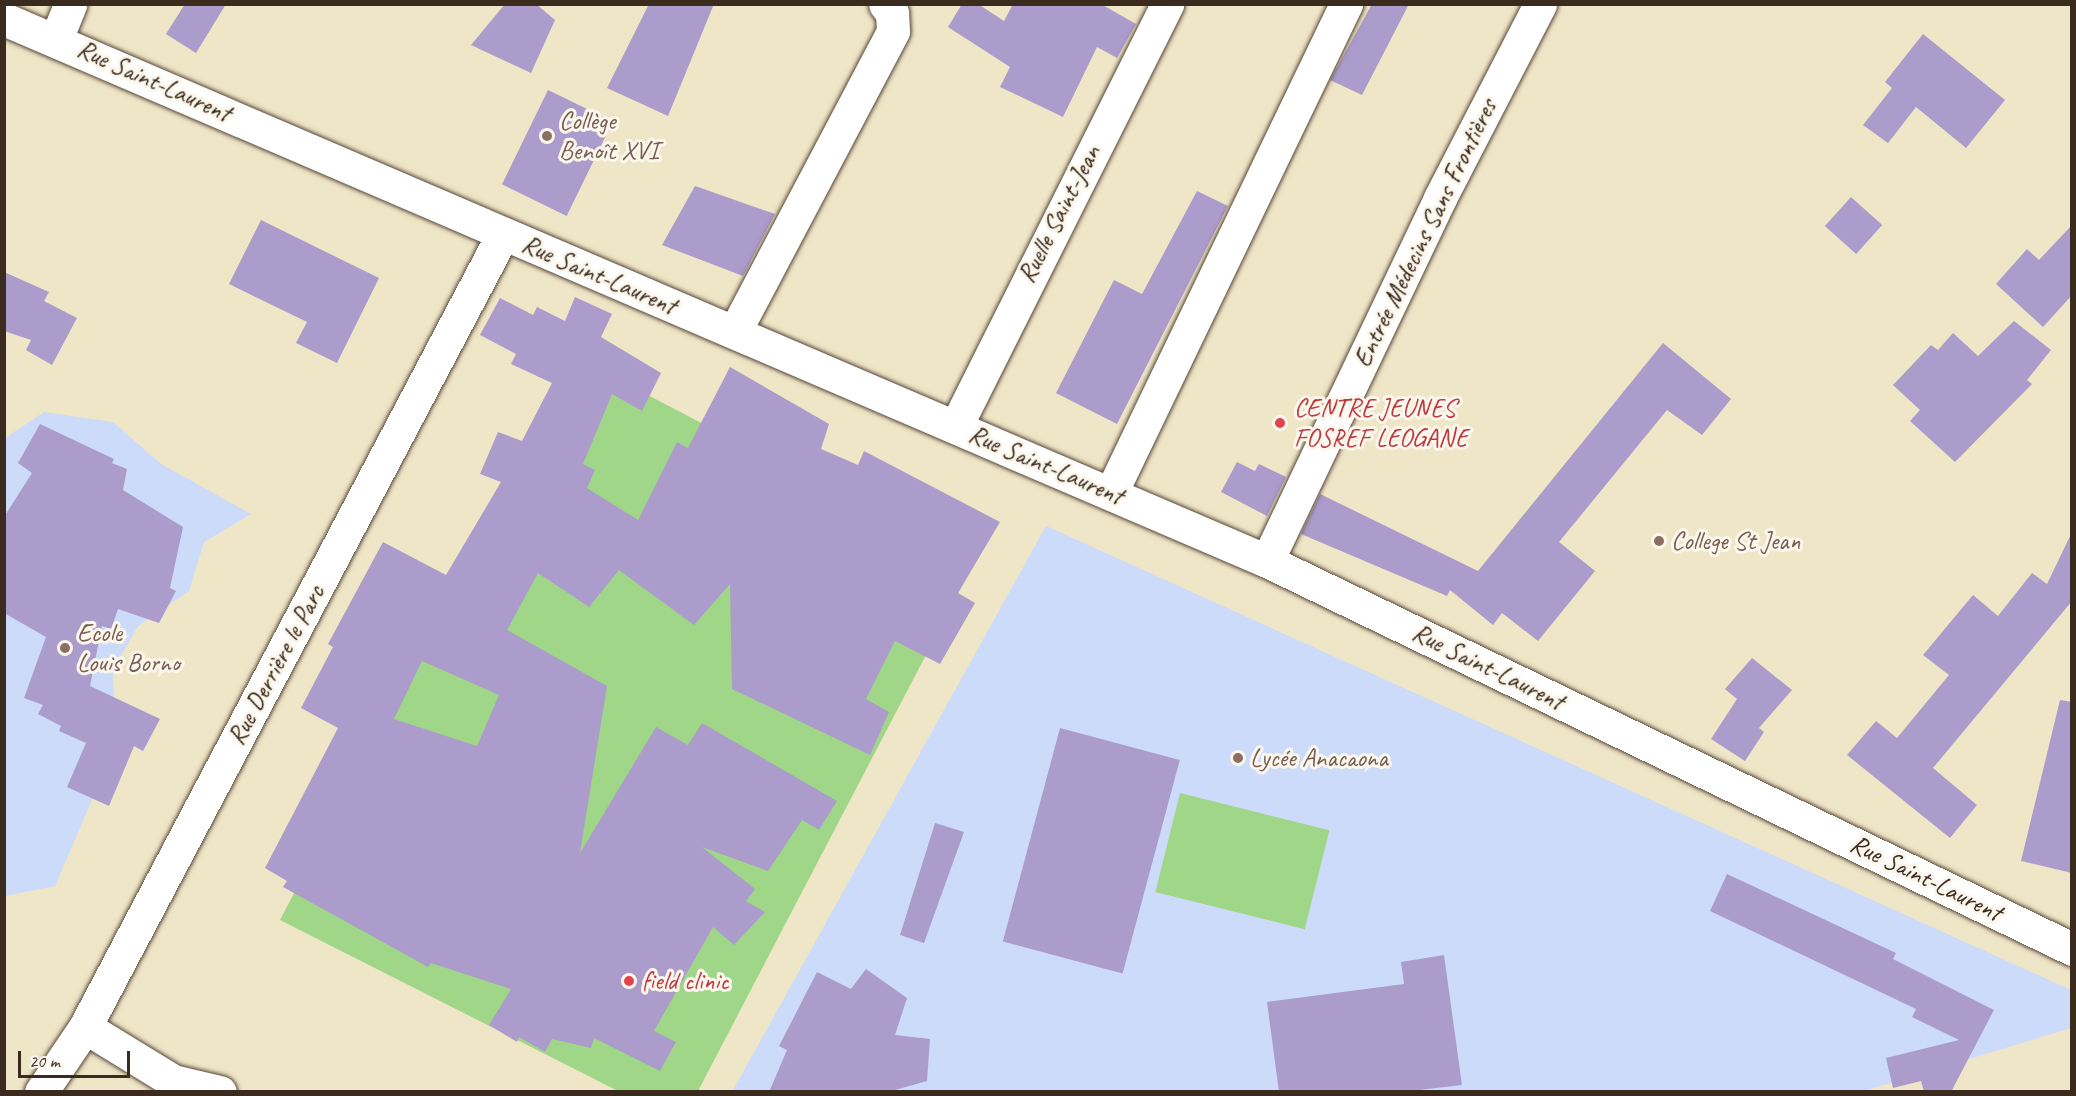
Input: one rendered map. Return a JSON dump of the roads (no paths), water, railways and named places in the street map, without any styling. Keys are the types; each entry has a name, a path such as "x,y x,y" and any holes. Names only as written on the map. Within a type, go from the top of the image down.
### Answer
{"street":[{"path":"57,37 70,4"},
{"path":"735,332 893,31 892,13 885,4"},
{"name":"Ruelle Saint-Jean","path":"956,426 1167,4"},
{"path":"1111,493 1346,4"},
{"name":"Entrée Médecins Sans Frontières","path":"1267,561 1440,198 1540,4"},
{"name":"Rue Saint-Laurent","path":"4,19 57,37 503,234 1267,561 2072,949"},
{"name":"Rue Derrière le Parc","path":"41,1092 85,1027 503,234"},
{"path":"85,1027 173,1081 220,1092"}],"place":[{"name":"Collège Benoît XVI","path":"547,136"},
{"name":"CENTRE JEUNES FOSREF LEOGANE","path":"1280,423"},
{"name":"College St Jean","path":"1659,541"},
{"name":"Ecole Louis Borno","path":"65,648"},
{"name":"Lycée Anacaona","path":"1238,758"},
{"name":"field clinic","path":"629,981"}]}
